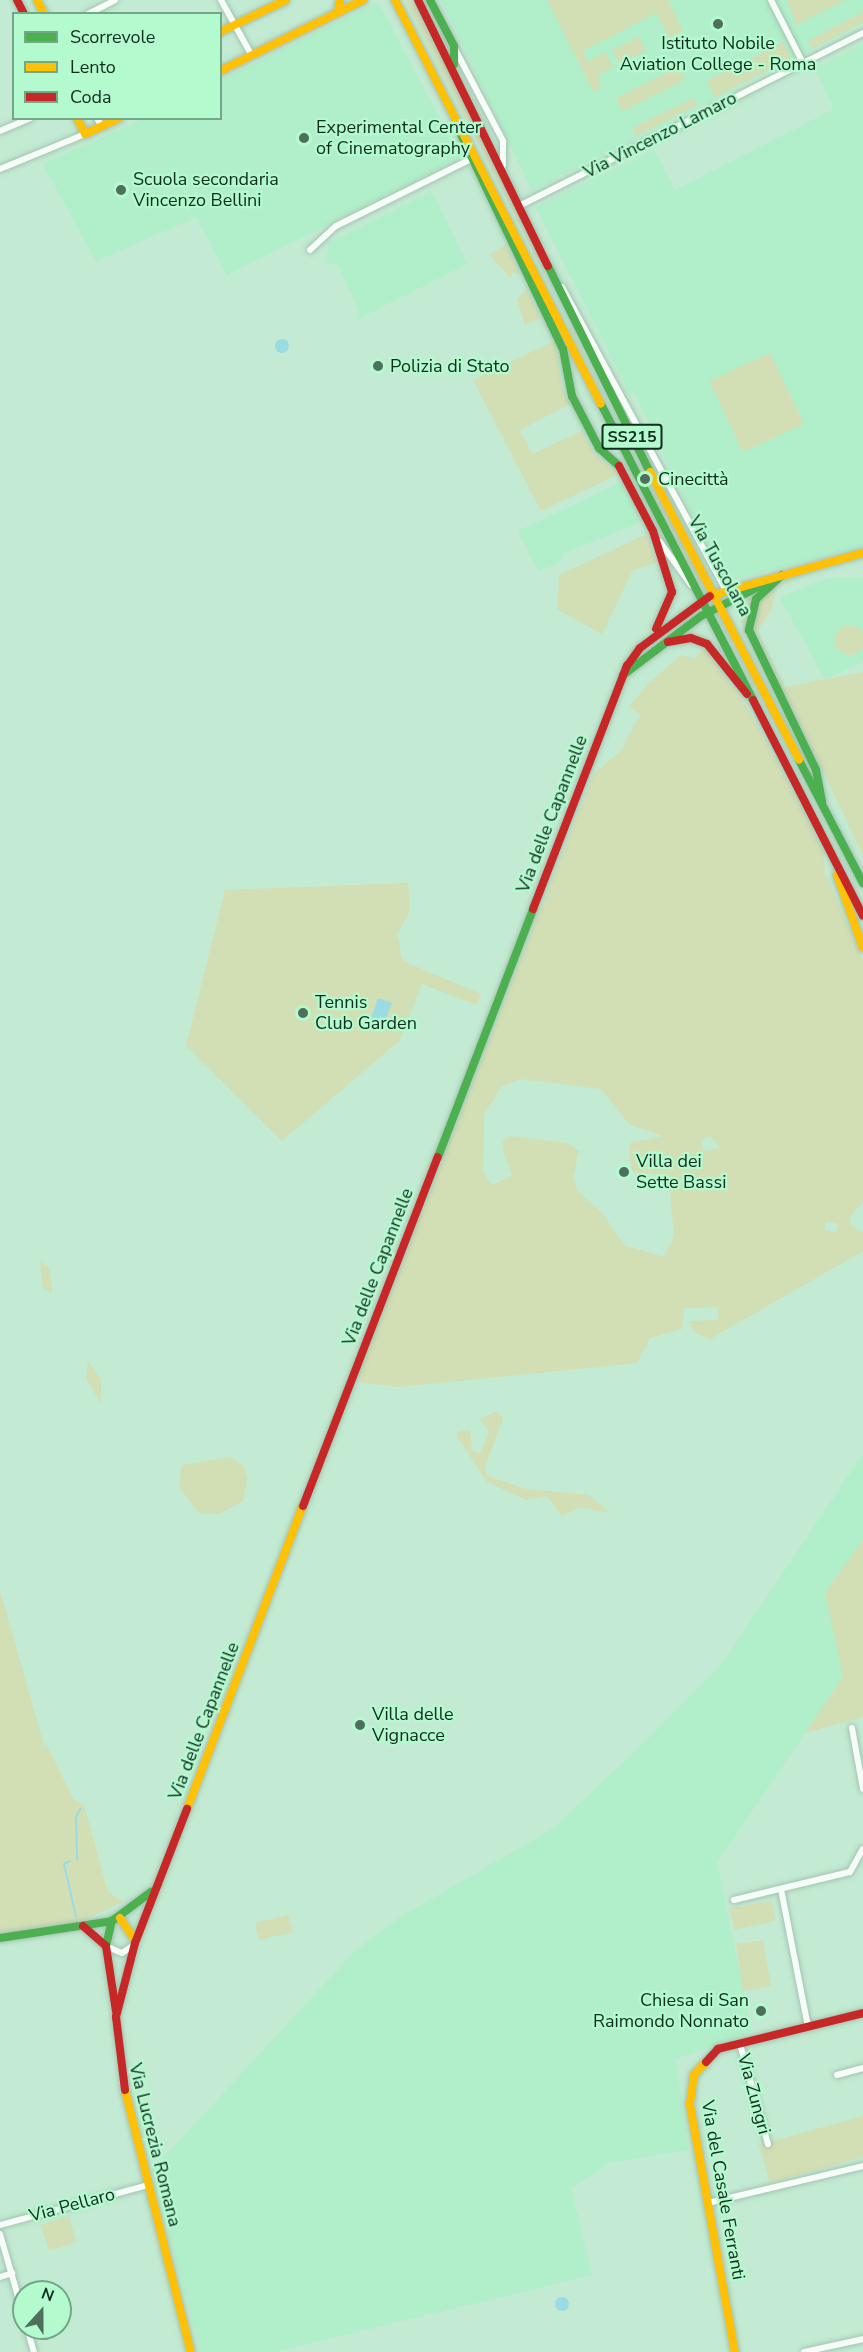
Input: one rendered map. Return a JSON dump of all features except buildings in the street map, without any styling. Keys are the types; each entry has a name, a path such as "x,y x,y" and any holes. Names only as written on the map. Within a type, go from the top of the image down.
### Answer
{"street":[{"path":"92,12 115,0"},
{"path":"221,0 252,56"},
{"path":"222,31 286,0"},
{"path":"338,12 340,0"},
{"path":"222,69 363,0"},
{"name":"Via Tuscolana","path":"395,0 691,585 863,916"},
{"name":"Via Tuscolana","path":"418,0 503,165 555,279 863,883"},
{"path":"430,0 454,46 456,73"},
{"path":"771,0 803,63"},
{"name":"Via Vincenzo Lamaro","path":"521,205 863,33"},
{"name":"Via Tuscolana","path":"454,46 502,141 503,165"},
{"name":"Via Tuscolana","path":"454,115 469,160 563,349 571,393 591,433 622,469 654,531 691,585"},
{"path":"0,131 25,120"},
{"path":"78,120 85,134"},
{"path":"0,169 85,134 99,123"},
{"path":"310,250 336,226 469,160"},
{"name":"Via Tuscolana","path":"555,279 580,313 717,579 725,589"},
{"path":"640,648 672,598 654,531"},
{"path":"623,675 706,613 722,604 784,573 863,553"},
{"name":"Via Tuscolana","path":"784,573 757,597 749,630 816,770 823,804"},
{"name":"Via delle Capannelle","path":"135,1943 623,675 640,648 699,600 725,589 784,573"},
{"path":"716,592 717,579"},
{"path":"665,643 691,638 707,644 752,701"},
{"path":"825,842 863,948"},
{"path":"852,1728 863,1789"},
{"path":"734,1900 850,1872 863,1849"},
{"name":"Via delle Capannelle","path":"0,1938 116,1920 143,1902 164,1871"},
{"path":"781,1889 808,2027"},
{"path":"83,1926 106,1946 123,1953 135,1943 132,1929 116,1920 106,1946 116,2018"},
{"name":"Via Lucrezia Romana","path":"135,1943 116,2018 119,2072 145,2186 190,2352"},
{"name":"Via del Casale Ferranti","path":"735,2352 690,2090 710,2053 863,2013"},
{"name":"Via Zungri","path":"740,2044 768,2144"},
{"path":"837,2075 863,2068"},
{"path":"708,2203 863,2166"},
{"name":"Via Pellaro","path":"0,2225 145,2186"},
{"path":"0,2235 14,2280"},
{"path":"0,2277 12,2273"},
{"path":"804,2352 863,2339"}],"shaded area":[{"path":"405,0 411,0 478,128 558,301"},
{"path":"441,0 863,0 863,23 532,190"},
{"path":"547,0 668,0 683,31 669,37 656,13 583,51 588,62 605,52 613,67 598,75 601,88 593,91"},
{"path":"787,0 846,0 796,25"},
{"name":"Experimental Center of Cinematography","path":"378,2 461,158 227,275 197,217 96,261 43,164 141,120 222,120 222,80"},
{"path":"863,12 863,22 812,49 808,41"},
{"path":"639,37 646,51 619,64 612,50"},
{"path":"783,42 791,58 715,97 707,81"},
{"path":"863,44 863,547 723,582 634,392 630,394 536,207 654,150 675,190 834,109 814,68"},
{"path":"678,67 685,80 623,111 616,98"},
{"path":"694,98 697,105 636,136 632,128"},
{"path":"432,191 467,264 356,320 359,312 338,264 326,263 328,243"},
{"path":"506,245 520,275 512,272 511,279 489,254"},
{"path":"527,290 541,318 525,325 517,299"},
{"path":"570,325 601,388 603,393 568,326"},
{"path":"555,341 562,388 570,404 520,430 532,454 582,431 594,454 619,474 541,511 473,380"},
{"path":"770,353 804,424 743,452 709,381"},
{"path":"622,482 639,516 637,524 562,554 561,561 539,572 518,531"},
{"path":"655,495 703,583 697,586 652,497"},
{"path":"647,534 656,563 633,570 602,634 557,609 559,575"},
{"path":"808,574 776,588 771,611 757,631 785,687 863,672 863,855 754,628 760,599 777,585"},
{"path":"828,578 863,578 863,662 825,679 780,598"},
{"path":"752,597 746,615 746,634 735,607"},
{"path":"850,625 861,629 864,634 864,646 861,651 850,655 839,651 835,640 839,629"},
{"path":"704,648 745,703 823,850 825,872 863,961 863,1202 850,1217 851,1225 863,1233 863,1251 710,1339 695,1333 689,1321 718,1320 718,1307 684,1308 682,1329 650,1338 637,1363 399,1387 363,1383 358,1376 594,773 620,752 640,715 629,707 648,684 681,655 695,659","holes":["520,1079 601,1089 630,1125 663,1136 630,1143 629,1149 632,1172 661,1175 669,1183 674,1236 664,1257 624,1245 603,1214 578,1191 573,1178 579,1151 568,1143 511,1136 503,1141 503,1150 512,1176 491,1185 483,1171 484,1115 502,1086","710,1136 720,1148 703,1151 701,1140","826,1222 838,1223 837,1232 824,1230"]},
{"name":"Tennis Club Garden","path":"408,883 410,910 397,935 403,961 481,994 477,1005 422,984 400,1040 282,1141 186,1046 225,890"},
{"path":"40,1262 50,1268 52,1294 43,1287"},
{"path":"88,1361 101,1379 101,1403 86,1379"},
{"path":"496,1411 503,1418 485,1467 487,1476 526,1489 589,1495 610,1513 580,1507 562,1516 547,1496 526,1500 487,1482 457,1436 458,1431 470,1430 472,1451 480,1453 489,1432 480,1419"},
{"path":"863,1454 863,1544 843,1677 717,1863 752,2032 676,2059 688,2150 610,2163 571,2188 592,2275 275,2352 200,2352 152,2170 356,1950 399,1918 554,1828 652,1735 722,1664"},
{"path":"231,1457 244,1467 247,1479 243,1501 219,1514 200,1514 179,1487 182,1465"},
{"path":"863,1540 863,1717 805,1733 843,1677 825,1592"},
{"path":"0,1590 45,1749 45,1741 74,1800 84,1805 108,1892 124,1902 73,1924 0,1935"},
{"path":"772,1901 776,1921 734,1930 730,1908"},
{"path":"289,1915 293,1932 259,1940 255,1923"},
{"path":"763,1940 771,1986 743,1991 736,1944"},
{"path":"863,2116 863,2157 770,2183 759,2145"},
{"path":"69,2216 76,2242 49,2251 41,2225"}],"water":[{"path":"282,339 287,341 289,346 287,351 282,353 277,351 275,346 277,341"},
{"path":"378,998 392,1003 382,1029 369,1024"},
{"path":"559,2297 565,2297 569,2304 565,2311 559,2311 555,2307 555,2301"}],"waterway":[{"path":"77,1859 76,1817 81,1808"},
{"path":"70,1861 64,1864 76,1917"}],"traffic: fast":[{"path":"430,0 454,46 454,64"},
{"path":"456,124 563,349 572,396 599,448 619,466"},
{"path":"548,266 650,472"},
{"path":"601,404 753,700"},
{"path":"782,575 756,599 749,630 816,770 822,801"},
{"path":"623,675 701,616 768,582"},
{"path":"799,760 863,883"},
{"path":"438,1157 533,909"},
{"path":"0,1938 112,1921 151,1892"},
{"path":"106,1946 112,1921"}],"traffic: slow":[{"path":"37,0 43,12"},
{"path":"222,31 286,0"},
{"path":"338,12 340,0"},
{"path":"222,70 363,0"},
{"path":"395,0 601,404"},
{"path":"78,120 85,134 116,120"},
{"path":"650,472 799,760"},
{"path":"710,596 863,553"},
{"path":"837,875 863,948"},
{"path":"187,1809 303,1506"},
{"path":"120,1918 135,1940"},
{"path":"706,2062 694,2075 690,2105 735,2352"},
{"path":"125,2090 191,2352"}],"traffic: jam":[{"path":"17,0 23,12"},
{"path":"418,0 548,266"},
{"path":"619,466 653,531 672,592 656,629"},
{"path":"533,909 627,666 640,648 710,596"},
{"path":"668,642 691,638 707,644 747,694"},
{"path":"753,700 863,916"},
{"path":"303,1506 438,1157"},
{"path":"125,2090 116,2017 135,1943 187,1809"},
{"path":"83,1926 106,1946 116,2011"},
{"path":"706,2062 718,2049 863,2013"}],"place":[{"name":"Istituto Nobile Aviation College - Roma","path":"718,24"},
{"name":"Experimental Center of Cinematography","path":"304,138"},
{"name":"Scuola secondaria Vincenzo Bellini","path":"121,190"},
{"name":"Polizia di Stato","path":"378,366"},
{"name":"Cinecittà","path":"645,479"},
{"name":"Tennis Club Garden","path":"303,1013"},
{"name":"Villa dei Sette Bassi","path":"624,1172"},
{"name":"Villa delle Vignacce","path":"360,1725"},
{"name":"Chiesa di San Raimondo Nonnato","path":"761,2011"}]}
